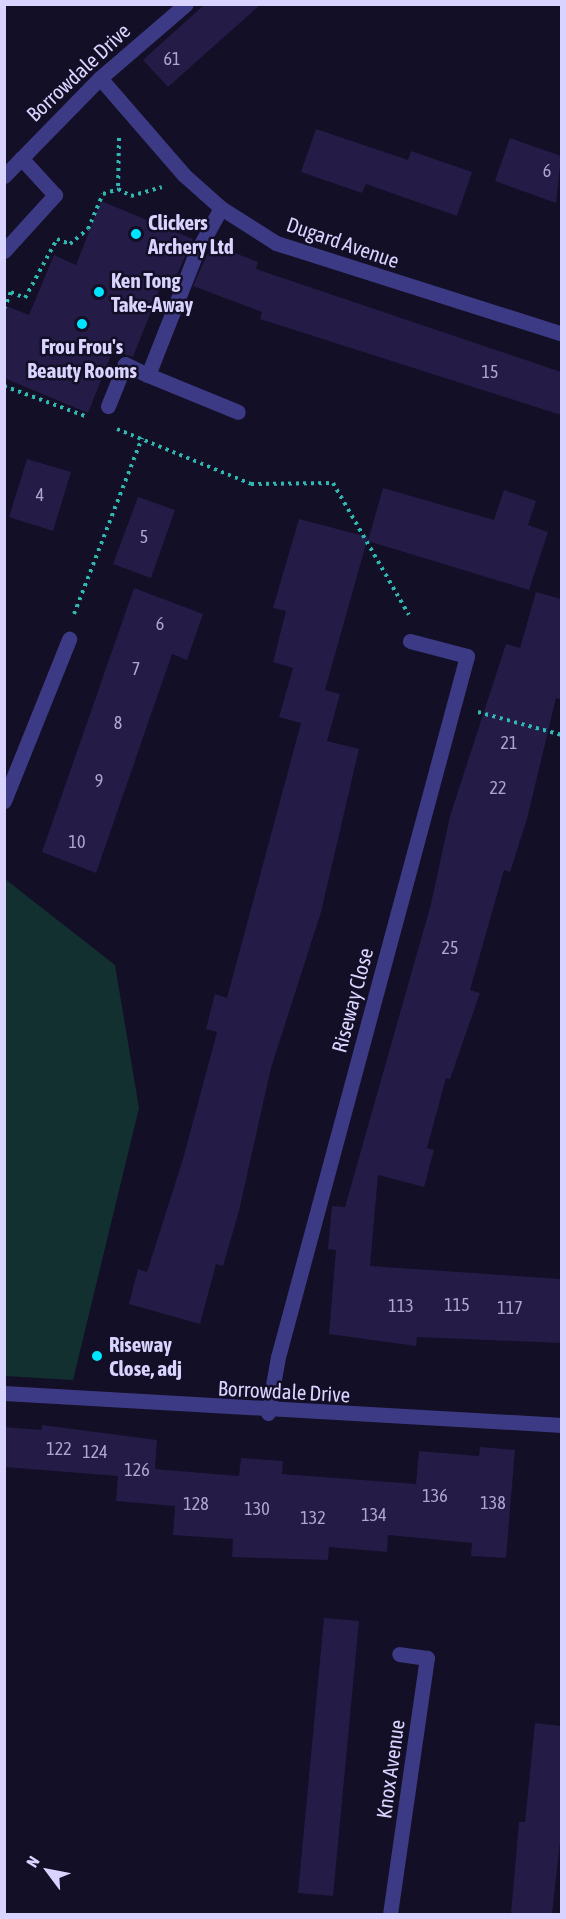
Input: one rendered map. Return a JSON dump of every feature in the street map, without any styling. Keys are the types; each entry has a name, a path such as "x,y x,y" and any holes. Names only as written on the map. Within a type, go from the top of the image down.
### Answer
{"street":[{"name":"Borrowdale Drive","path":"4,176 100,78 186,4"},
{"name":"Dugard Avenue","path":"100,78 132,118 184,175 221,208 276,243 560,333"},
{"path":"4,251 55,195 21,158"},
{"path":"148,375 196,253 221,208"},
{"path":"108,406 125,364 238,412"},
{"path":"4,801 69,639"},
{"name":"Riseway Close","path":"268,1413 278,1357 467,656 410,641"},
{"name":"Borrowdale Drive","path":"4,1393 268,1413 561,1425"},
{"name":"Knox Avenue","path":"390,1914 427,1658 399,1654"}],"path":[{"path":"117,189 119,134 132,118"},
{"path":"4,290 25,298 57,239 70,244 88,229 103,194 117,189 131,196 184,175"},
{"path":"4,309 11,292"},
{"path":"4,386 89,418"},
{"path":"111,426 251,484 333,483 408,612 410,641"},
{"path":"69,639 142,438"},
{"path":"454,706 561,735"}],"green space":[{"path":"5,879 115,965 139,1108 73,1380 5,1376"}],"building":[{"path":"205,4 261,4 168,87 143,60"},
{"path":"316,129 408,160 411,151 472,172 457,216 366,184 362,193 301,172"},
{"path":"510,138 561,156 556,203 495,181"},
{"path":"101,201 193,239 175,279 165,276 133,357 113,350 88,413 4,378 4,305 29,315 54,255 76,265"},
{"path":"212,244 258,262 256,269 561,372 561,415 260,319 262,312 193,286"},
{"path":"27,459 71,472 53,531 9,517"},
{"path":"383,488 494,520 504,490 536,501 528,525 548,532 529,590 368,541"},
{"path":"138,497 175,510 151,578 113,564"},
{"path":"299,519 368,537 325,690 340,694 327,741 359,749 321,912 271,1068 239,1211 223,1266 216,1264 200,1324 129,1304 138,1269 147,1272 183,1159 217,1032 206,1029 215,994 227,998 301,723 279,717 293,668 273,662 286,611 273,608"},
{"path":"134,588 203,614 187,660 172,654 96,873 42,852"},
{"path":"536,592 561,599 561,700 556,698 527,819 510,872 504,870 470,990 480,993 450,1079 446,1078 427,1148 434,1150 424,1187 378,1175 370,1266 561,1279 561,1343 417,1337 416,1346 329,1334 336,1250 328,1249 332,1206 345,1207 431,904 450,816 506,644 520,648"},
{"path":"42,1425 157,1440 155,1469 239,1476 241,1458 283,1461 282,1474 416,1484 419,1451 479,1456 480,1447 515,1450 506,1558 471,1556 472,1543 388,1535 387,1552 329,1547 328,1560 232,1557 233,1539 173,1535 175,1506 116,1501 118,1476 4,1467 4,1427 42,1430"},
{"path":"324,1618 359,1621 333,1896 298,1893"},
{"path":"535,1723 561,1726 561,1833 552,1914 511,1914 519,1822 525,1822"}],"place":[{"name":"Clickers Archery Ltd","path":"136,234"},
{"name":"Ken Tong Take-Away","path":"99,292"},
{"name":"Frou Frou's Beauty Rooms","path":"82,324"},
{"name":"Riseway Close, adj","path":"97,1356"}]}
